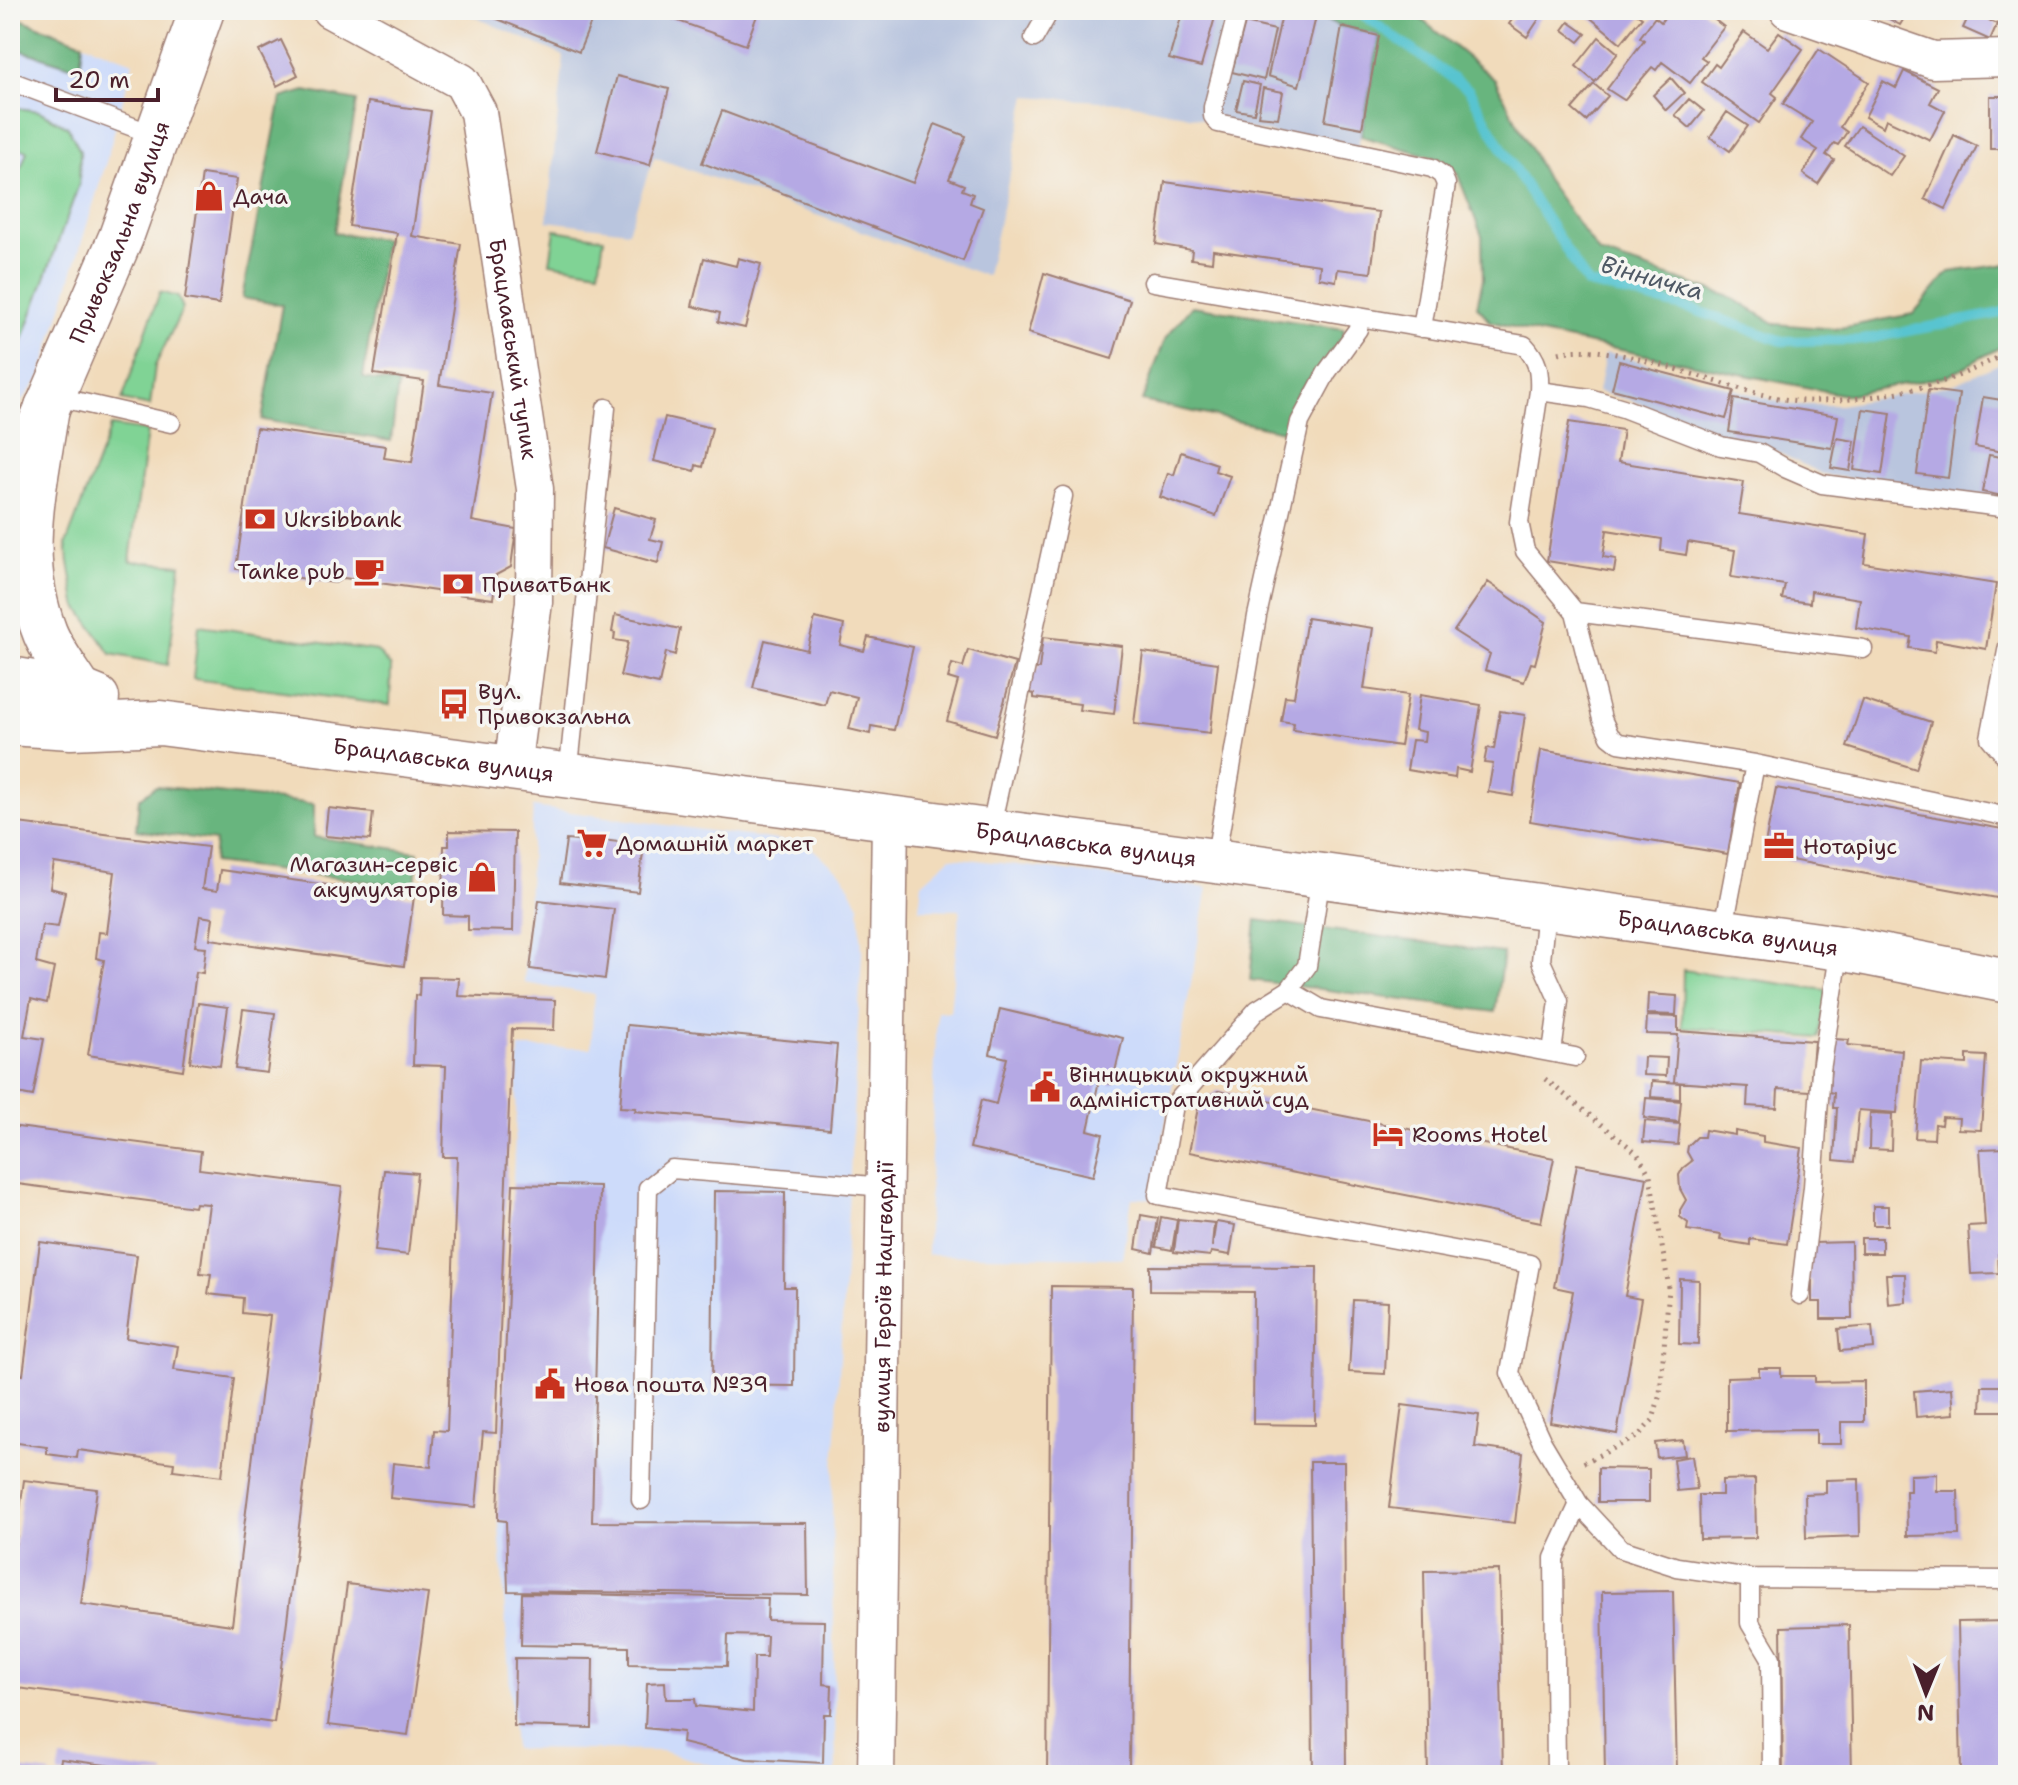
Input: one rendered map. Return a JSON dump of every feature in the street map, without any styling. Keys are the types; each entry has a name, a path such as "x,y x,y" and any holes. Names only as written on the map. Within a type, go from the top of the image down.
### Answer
{"main road":[{"name":"Привокзальна вулиця","path":"10,494 121,237 202,10"},
{"name":"Привокзальна вулиця","path":"10,447 50,401"},
{"path":"50,401 28,539 31,587 46,635 80,691"},
{"name":"Брацлавська вулиця","path":"10,679 80,691 160,723"},
{"name":"Брацлавська вулиця","path":"10,723 71,727 160,723 512,768 1840,948 2008,981"}],"street":[{"name":"Брацлавський тупик","path":"330,10 462,82 478,112 535,489 534,602 512,768"},
{"path":"1788,10 1933,60 2008,58"},
{"name":"вулиця Героїв Нацгвардії","path":"876,1775 890,819"}],"lane":[{"path":"1034,38 1050,10"},
{"path":"1238,10 1213,107 1213,116 1218,123 1432,168 1442,175 1446,184 1422,328"},
{"path":"10,81 157,136"},
{"path":"1153,282 1524,345 1536,358 1540,373 1519,522 1525,551 1575,612 1602,719 1610,736 1619,743 1755,764 2008,817"},
{"path":"1215,861 1257,616 1300,422 1327,372 1358,329 1359,317"},
{"path":"1539,391 1589,398 1623,408 1721,446 1759,453 1822,484 2008,508"},
{"path":"50,401 171,423"},
{"path":"568,776 606,408"},
{"path":"990,831 1063,496"},
{"path":"1575,612 1863,649"},
{"path":"2008,646 1990,738 2008,759"},
{"path":"1723,932 1755,764"},
{"path":"1321,876 1307,966 1289,990 1257,1010 1174,1105 1158,1195 1530,1264 1510,1373 1542,1442 1579,1504 1621,1549 1677,1567 1750,1578 2008,1580"},
{"path":"1546,907 1541,961 1559,1001 1552,1052"},
{"path":"1800,1295 1813,1187 1821,1070 1840,948"},
{"path":"1289,990 1321,1009 1575,1057"},
{"path":"641,1500 648,1188 672,1169 884,1187"},
{"path":"1556,1775 1554,1558 1579,1504"},
{"path":"1750,1578 1750,1623 1771,1658 1772,1775"}],"path":[{"path":"1539,391 1552,376 1556,353 1574,349 1622,356 1735,388 1791,400 1839,399 1927,386 2008,353"},
{"path":"1500,1043 1637,1153 1650,1175 1669,1288 1660,1394 1653,1420 1637,1437 1561,1473"}],"shaded area":[{"path":"459,10 1306,10 1342,27 1379,36 1357,152 1129,103 1027,96 987,276 654,157 628,231 547,221 564,56"},
{"path":"83,43 133,62 105,166 40,379 10,415 10,47 80,69"},
{"path":"1605,353 1789,405 1841,405 1919,391 1954,384 2003,362 2008,363 2008,500 1824,475 1761,444 1721,436 1630,400 1598,392"},
{"path":"533,807 807,844 843,875 859,905 862,952 832,1506 836,1775 745,1775 662,1751 514,1749 498,1510 519,1048 591,1048 594,994 524,983"},
{"path":"951,857 1208,888 1152,1199 1132,1198 1122,1258 927,1255 937,1011 950,1012 960,910 919,909 922,883"}],"green space":[{"path":"1306,10 1410,10 1495,80 1546,179 1599,253 1728,296 1776,324 1835,329 1913,314 1949,272 2008,264 2008,343 1948,376 1845,395 1490,321 1477,306 1483,279 1482,236 1457,173 1443,160 1361,136 1379,36 1342,27"},
{"path":"10,15 83,43 80,69 10,47"},
{"path":"305,91 357,101 334,233 385,239 363,378 398,384 391,441 262,420 282,305 242,298 281,98"},
{"path":"10,107 39,111 68,127 80,151 79,184 10,368 10,198 27,151 10,145"},
{"path":"555,230 604,238 599,271 550,263"},
{"path":"160,292 178,297 183,308 155,366 150,406 122,400"},
{"path":"1192,306 1344,329 1343,337 1296,396 1283,431 1142,401 1166,337"},
{"path":"111,426 147,431 130,561 181,565 168,665 111,654 76,604 66,544"},
{"path":"199,625 377,651 391,667 390,705 193,679"},
{"path":"156,786 314,804 314,837 418,852 415,887 213,863 215,841 136,830 139,799"},
{"path":"1256,920 1503,953 1495,1012 1250,980"},
{"path":"1683,970 1827,990 1819,1038 1682,1027"}],"building":[{"path":"475,10 596,10 579,52"},
{"path":"663,10 759,10 746,45 661,15"},
{"path":"1183,10 1217,10 1201,67 1169,59"},
{"path":"1283,10 1316,17 1299,86 1268,76"},
{"path":"1519,10 1545,10 1527,37 1509,24"},
{"path":"1581,10 1638,10 1636,13 1642,17 1621,43"},
{"path":"1670,10 1702,10 1724,27 1701,57 1707,61 1690,83 1662,62 1656,70 1652,67 1624,100 1607,89 1644,40 1640,37 1655,17 1661,22"},
{"path":"1873,10 1909,10 1900,25"},
{"path":"1971,11 1997,24 1990,40 1963,28"},
{"path":"1569,22 1586,34 1579,42 1563,30"},
{"path":"1245,23 1275,30 1264,80 1232,72"},
{"path":"1342,27 1379,36 1362,128 1325,121"},
{"path":"1744,32 1767,48 1779,32 1803,49 1772,93 1777,97 1759,123 1702,82 1715,64 1719,67"},
{"path":"1599,37 1618,53 1595,82 1576,66"},
{"path":"281,40 298,75 277,86 259,51"},
{"path":"1819,49 1869,82 1840,127 1847,132 1826,155 1834,160 1818,184 1803,174 1818,150 1801,139 1812,122 1783,104"},
{"path":"1904,71 1938,88 1930,103 1945,111 1930,140 1886,119 1883,127 1865,117 1883,81 1896,88"},
{"path":"617,76 669,89 650,165 597,151"},
{"path":"1671,78 1684,93 1666,110 1653,95"},
{"path":"1243,81 1260,85 1254,113 1236,110"},
{"path":"1594,84 1608,96 1586,121 1572,109"},
{"path":"1263,88 1283,92 1278,118 1258,116"},
{"path":"1990,96 2008,96 2008,149 1990,149"},
{"path":"1689,99 1704,111 1690,128 1675,115"},
{"path":"368,102 431,111 412,236 461,244 439,385 492,393 472,521 516,529 511,567 496,575 493,599 344,578 335,583 236,569 256,428 386,446 384,458 412,462 424,381 374,374 397,233 349,226"},
{"path":"722,111 913,183 935,124 966,136 949,179 964,185 962,190 973,194 970,203 983,208 963,261 702,163"},
{"path":"1727,112 1748,126 1730,151 1710,137"},
{"path":"1859,126 1904,156 1890,176 1845,146"},
{"path":"1954,135 1977,146 1946,209 1925,199"},
{"path":"202,174 237,179 219,304 185,299"},
{"path":"1165,182 1379,212 1371,273 1338,269 1336,281 1319,278 1320,265 1213,250 1212,262 1191,259 1192,250 1156,244"},
{"path":"704,258 736,266 738,258 761,264 745,328 718,322 720,313 692,306"},
{"path":"1044,273 1130,300 1112,359 1028,333"},
{"path":"1619,361 1734,391 1726,419 1612,389"},
{"path":"2008,367 2008,388 2003,387"},
{"path":"1928,390 1959,394 1948,478 1917,474"},
{"path":"1983,397 2008,401 2008,453 1975,447"},
{"path":"1734,399 1838,416 1832,448 1729,432"},
{"path":"1863,409 1891,413 1882,474 1854,470"},
{"path":"665,417 712,428 703,467 696,465 695,471 654,461"},
{"path":"1569,422 1623,430 1618,462 1744,482 1739,514 1868,534 1864,563 1996,584 1986,649 1936,640 1935,652 1909,648 1911,637 1856,628 1860,599 1811,591 1810,603 1782,599 1785,585 1731,577 1735,550 1688,542 1686,555 1661,551 1662,539 1607,530 1603,557 1616,559 1614,572 1547,561"},
{"path":"1837,438 1855,441 1850,471 1831,468"},
{"path":"1181,452 1217,464 1215,471 1230,476 1216,516 1160,497 1168,473 1174,475"},
{"path":"1989,455 2008,458 2008,497 1982,492"},
{"path":"614,508 656,520 650,539 663,542 658,563 603,548"},
{"path":"1488,582 1546,622 1535,664 1531,663 1524,682 1485,670 1490,654 1454,631"},
{"path":"615,615 680,629 675,655 666,652 659,684 620,676 628,642 614,640"},
{"path":"815,618 844,625 840,645 864,651 868,637 913,647 894,730 871,726 870,734 849,729 857,697 829,690 825,705 753,688 765,640 807,650"},
{"path":"1307,618 1373,628 1364,689 1408,695 1400,746 1293,730 1294,723 1281,721 1285,696 1294,697"},
{"path":"1043,637 1122,646 1114,714 1079,710 1080,704 1034,698 1034,694 1027,692 1030,668 1039,669"},
{"path":"968,650 1015,663 995,735 947,721 958,681 948,678 952,664 963,667"},
{"path":"1143,652 1218,663 1210,733 1134,724"},
{"path":"1420,695 1481,705 1470,772 1456,769 1455,778 1407,770 1412,740 1424,741 1425,732 1415,730"},
{"path":"1863,700 1931,722 1916,769 1847,747"},
{"path":"1500,711 1525,715 1513,796 1488,792 1493,764 1484,763 1487,748 1494,749"},
{"path":"1541,750 1740,783 1728,854 1530,821"},
{"path":"1776,788 2008,830 2008,900 1763,855"},
{"path":"328,808 373,813 370,840 325,836"},
{"path":"10,822 208,847 202,889 217,891 220,870 414,897 404,966 210,939 213,918 200,916 195,946 206,947 203,973 196,972 183,1070 88,1055 104,960 96,958 99,932 107,933 115,872 54,863 50,888 65,892 58,927 42,925 36,963 54,968 47,1003 31,999 24,1036 44,1039 33,1096 17,1093 15,1104 10,1104"},
{"path":"449,831 515,832 513,931 468,930 468,916 443,915 444,846 449,846"},
{"path":"577,837 644,845 638,892 560,883 566,840 577,841"},
{"path":"539,900 614,909 605,979 530,969"},
{"path":"420,977 459,978 458,996 555,1000 554,1030 512,1029 496,1433 483,1432 476,1507 390,1498 393,1463 431,1467 434,1430 447,1431 457,1157 443,1157 446,1066 413,1065 415,995 419,996"},
{"path":"1648,994 1677,996 1676,1015 1647,1014"},
{"path":"198,1003 228,1007 220,1066 190,1062"},
{"path":"243,1009 275,1013 267,1073 235,1069"},
{"path":"1000,1009 1123,1038 1112,1084 1099,1081 1088,1130 1103,1134 1093,1176 970,1148 981,1100 996,1104 1007,1058 990,1054"},
{"path":"1647,1016 1678,1017 1678,1031 1814,1041 1810,1091 1778,1089 1777,1108 1747,1106 1748,1087 1674,1082 1678,1035 1646,1034"},
{"path":"627,1025 837,1045 830,1129 635,1111 636,1108 620,1107"},
{"path":"1833,1039 1849,1040 1848,1045 1902,1050 1897,1113 1859,1110 1854,1162 1834,1160 1837,1108 1833,1108 1834,1093 1829,1092"},
{"path":"1967,1055 1986,1056 1981,1130 1958,1129 1959,1118 1942,1117 1941,1125 1935,1124 1934,1139 1915,1138 1921,1061 1967,1064"},
{"path":"1644,1057 1667,1058 1666,1076 1643,1075"},
{"path":"1652,1081 1680,1083 1680,1099 1651,1097"},
{"path":"1218,1091 1554,1158 1541,1222 1189,1152 1199,1103"},
{"path":"1646,1098 1681,1101 1679,1122 1644,1118"},
{"path":"1870,1113 1892,1114 1891,1150 1869,1149"},
{"path":"1645,1121 1680,1124 1678,1145 1643,1142"},
{"path":"10,1126 201,1151 199,1169 342,1187 274,1723 10,1687 10,1583 24,1480 97,1489 81,1604 232,1625 270,1316 242,1313 243,1298 208,1294 211,1274 200,1273 209,1204 195,1203 194,1207 10,1183"},
{"path":"1705,1130 1763,1136 1763,1142 1802,1148 1787,1244 1750,1239 1750,1245 1720,1240 1721,1235 1687,1230 1688,1223 1680,1217 1686,1200 1680,1189 1679,1175 1692,1161 1687,1152 1688,1146 1697,1137 1704,1137"},
{"path":"2008,1148 2008,1253 1998,1254 1999,1273 1971,1274 1968,1226 1985,1225 1980,1149"},
{"path":"1577,1164 1647,1177 1625,1296 1641,1299 1617,1434 1550,1422 1573,1291 1554,1287"},
{"path":"384,1170 417,1173 408,1255 375,1251"},
{"path":"513,1184 600,1186 592,1522 807,1523 808,1595 508,1591 506,1521 498,1520 498,1510"},
{"path":"714,1191 785,1192 784,1287 795,1287 794,1386 712,1385"},
{"path":"1873,1206 1888,1206 1888,1225 1873,1225"},
{"path":"1141,1215 1158,1218 1153,1253 1136,1249"},
{"path":"1161,1217 1177,1220 1172,1250 1156,1247"},
{"path":"1178,1219 1214,1223 1212,1247 1216,1222 1235,1225 1230,1255 1174,1252"},
{"path":"1861,1238 1882,1238 1882,1253 1861,1253"},
{"path":"40,1242 137,1255 126,1338 178,1346 174,1370 234,1378 222,1476 173,1470 174,1463 78,1450 77,1458 47,1454 47,1447 10,1442 10,1373 23,1375"},
{"path":"1851,1242 1852,1319 1821,1319 1821,1302 1812,1302 1812,1281 1808,1281 1813,1243"},
{"path":"1150,1266 1317,1267 1315,1425 1253,1424 1254,1292 1150,1291"},
{"path":"1886,1274 1905,1274 1906,1302 1888,1304"},
{"path":"1680,1279 1699,1280 1698,1345 1679,1344"},
{"path":"1051,1286 1133,1287 1129,1775 1047,1775"},
{"path":"1353,1300 1388,1302 1385,1374 1349,1372"},
{"path":"1872,1326 1874,1348 1840,1351 1838,1329"},
{"path":"1759,1368 1781,1368 1781,1376 1815,1376 1815,1382 1864,1381 1864,1422 1841,1422 1841,1444 1816,1444 1816,1430 1727,1431 1727,1377 1759,1376"},
{"path":"1982,1386 2008,1386 2008,1411 1981,1411"},
{"path":"1952,1388 1954,1414 1916,1417 1914,1391"},
{"path":"1402,1405 1479,1415 1475,1447 1523,1453 1515,1523 1389,1508"},
{"path":"1683,1440 1685,1455 1657,1458 1655,1443"},
{"path":"1692,1456 1697,1489 1677,1491 1673,1459"},
{"path":"1310,1462 1344,1462 1346,1775 1313,1775"},
{"path":"1598,1468 1649,1469 1649,1502 1598,1502"},
{"path":"1937,1474 1937,1491 1958,1491 1959,1535 1907,1536 1906,1491 1910,1491 1910,1475"},
{"path":"1755,1479 1756,1538 1700,1539 1699,1495 1722,1495 1722,1480"},
{"path":"1859,1479 1860,1536 1806,1538 1805,1494 1826,1493 1826,1480"},
{"path":"2002,1489 2008,1489 2008,1536 2003,1536"},
{"path":"1499,1570 1503,1775 1428,1775 1424,1571"},
{"path":"347,1584 428,1594 408,1735 328,1725"},
{"path":"1673,1591 1677,1775 1605,1775 1602,1592"},
{"path":"522,1593 768,1598 767,1620 824,1621 823,1684 832,1685 831,1714 824,1714 823,1763 747,1759 682,1743 683,1732 645,1728 647,1683 665,1682 666,1699 695,1699 696,1706 753,1712 754,1657 766,1657 767,1636 728,1635 727,1666 629,1664 629,1647 521,1645"},
{"path":"2008,1621 2008,1772 1961,1773 1958,1622"},
{"path":"1849,1625 1852,1775 1783,1775 1781,1627"},
{"path":"515,1658 593,1659 592,1728 514,1726"},
{"path":"61,1759 165,1773 165,1775 58,1775"},
{"path":"10,1768 50,1773 50,1775 10,1775"}],"waterway":[{"name":"Вінничка","path":"1361,10 1363,15 1469,90 1509,160 1588,284 1695,310 1782,341 1862,340 2001,313 2008,309"}],"place":[{"name":"Дача","path":"209,196"},
{"name":"Ukrsibbank","path":"260,519"},
{"name":"Tanke pub","path":"369,571"},
{"name":"ПриватБанк","path":"458,584"},
{"name":"Вул. Привокзальна","path":"454,704"},
{"name":"Домашній маркет","path":"592,843"},
{"name":"Нотаріус","path":"1779,846"},
{"name":"Магазин-сервіс акумуляторів","path":"482,877"},
{"name":"Вінницький окружний адміністративний суд","path":"1045,1087"},
{"name":"Rooms Hotel","path":"1388,1134"},
{"name":"Нова пошта №39","path":"550,1384"}]}
